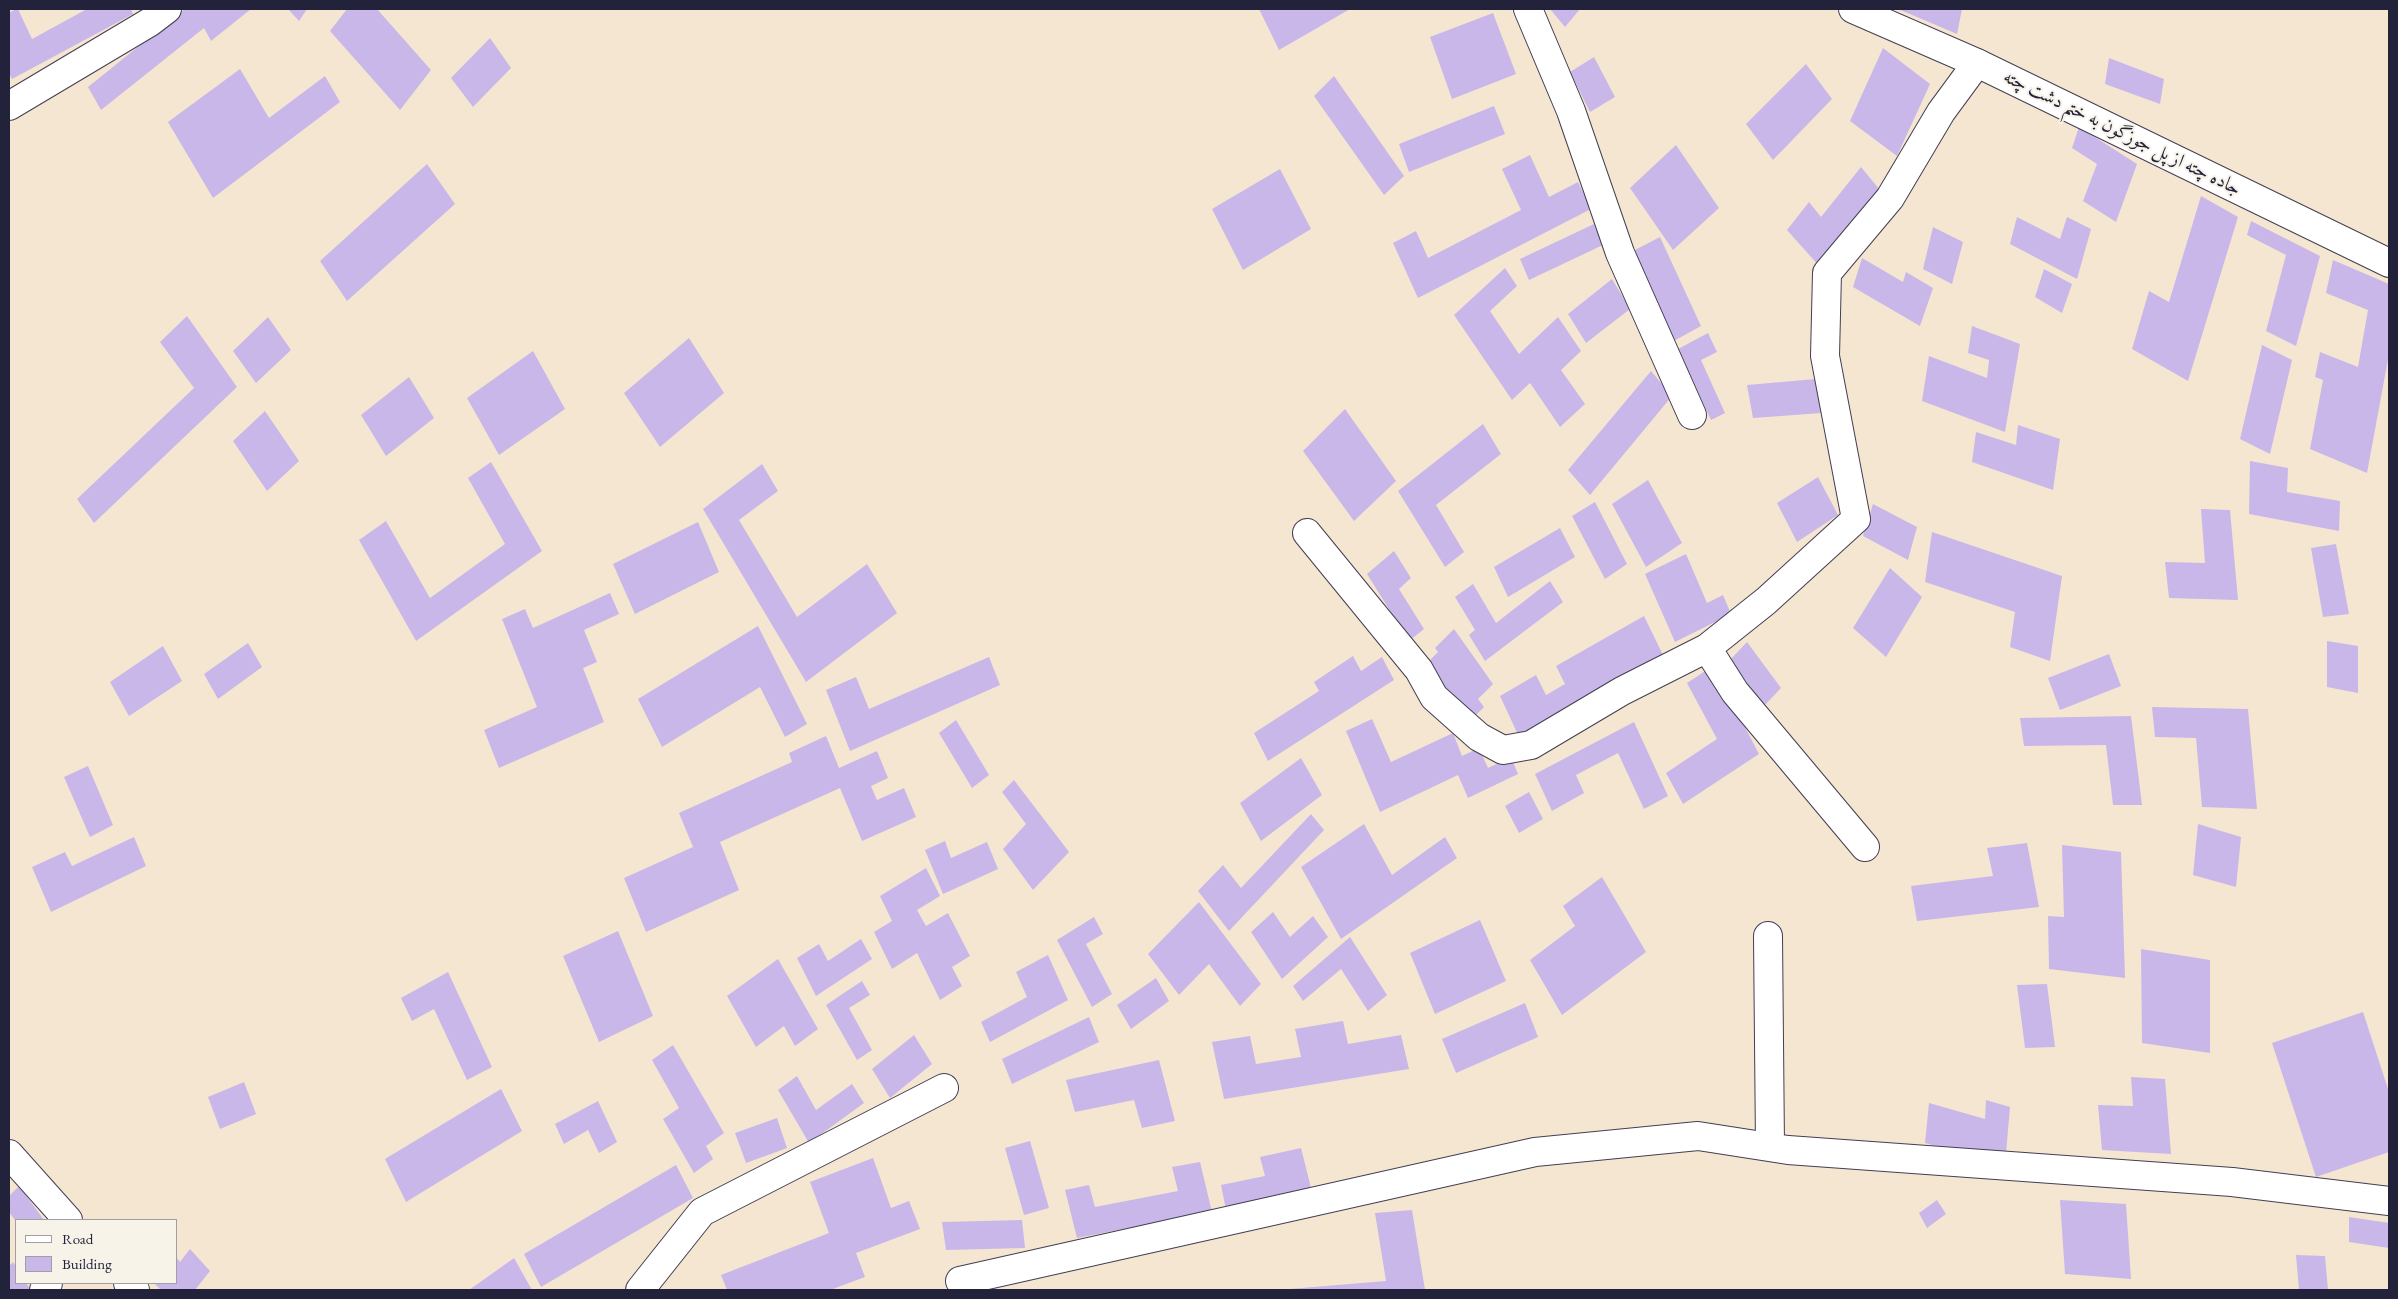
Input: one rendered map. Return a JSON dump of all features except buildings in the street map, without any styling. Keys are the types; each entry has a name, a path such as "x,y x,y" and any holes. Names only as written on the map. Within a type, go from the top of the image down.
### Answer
{"street":[{"path":"9,106 150,22 167,9"},
{"path":"1528,9 1571,111 1620,253 1692,415"},
{"name":"جاده چته از پل جوزگون به ختم دشت چته","path":"1853,9 1977,63 2389,263"},
{"path":"1307,533 1419,670 1434,697 1479,738 1504,750 1531,745 1622,691 1707,648 1766,601 1856,519 1825,356 1827,273 1890,198 1940,112 1977,63"},
{"path":"1707,648 1735,692 1865,847"},
{"path":"1768,936 1770,1146"},
{"path":"640,1290 702,1212 944,1088"},
{"path":"960,1281 1535,1152 1698,1136 1770,1146 1937,1162 2232,1182 2389,1200"},
{"path":"9,1154 67,1219"}]}
